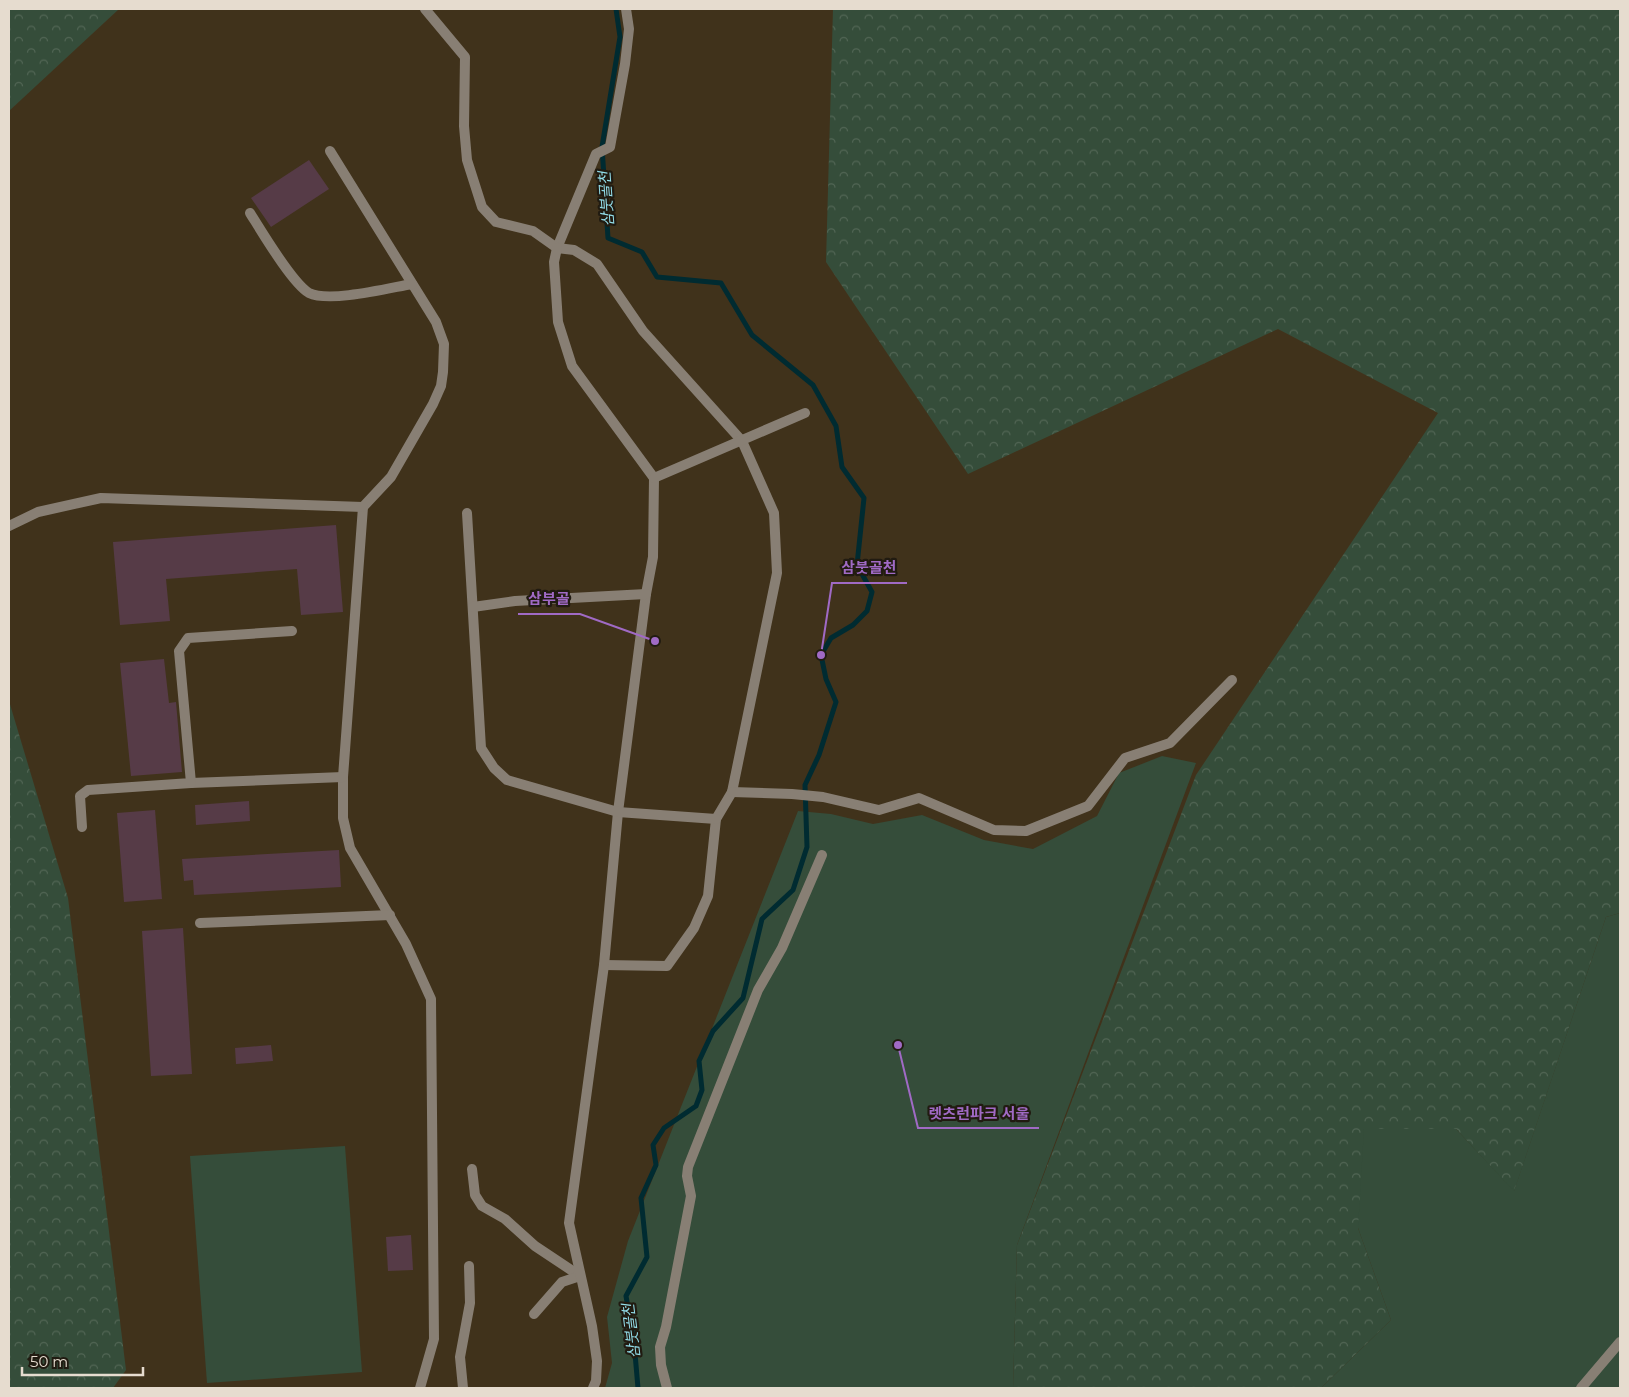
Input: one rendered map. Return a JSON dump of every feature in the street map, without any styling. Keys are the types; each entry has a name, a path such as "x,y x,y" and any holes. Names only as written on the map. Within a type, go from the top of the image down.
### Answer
{"street":[{"path":"425,9 466,57 464,126 467,160 482,207 496,222 533,231 557,248 574,250 597,264 643,331 742,441 774,514 777,573 732,792 716,819 708,896 694,928 667,966 604,965"},
{"path":"593,1388 596,1381 597,1361 592,1326 569,1223 604,965 618,812 646,594 653,558 654,478 572,366 558,322 554,262 557,248 596,154 610,147 625,64 629,30 626,9"},
{"path":"330,150 436,322 444,344 441,386 391,477 363,507 343,777 343,818 350,848 406,944 431,999 434,1339 420,1388"},
{"path":"250,213 298,284 311,294 338,297 412,284"},
{"path":"654,478 805,414"},
{"path":"9,526 38,512 101,498 363,507"},
{"path":"467,514 481,748 494,768 507,780 618,812 716,819"},
{"path":"473,607 515,601 646,594"},
{"path":"191,783 179,651 188,638 292,631"},
{"path":"732,792 823,797 879,810 919,798 994,830 1026,831 1088,806 1125,758 1170,743 1232,680"},
{"path":"82,827 80,796 88,790 191,783 343,777"},
{"path":"667,1388 661,1365 660,1347 666,1327 691,1196 687,1176 688,1167 758,990 782,948 822,855"},
{"path":"200,923 390,915"},
{"path":"472,1169 475,1195 482,1206 505,1219 535,1246 580,1276"},
{"path":"463,1388 460,1357 470,1303 469,1266"},
{"path":"534,1314 562,1282 580,1276"},
{"path":"1581,1388 1620,1342"}],"green space":[{"path":"9,9 119,9 9,111"},
{"path":"833,9 1620,9 1620,913 1606,917 1514,1192 1456,1129 1358,1228 1391,1320 1321,1388 1013,1388 1017,1245 1196,775 1438,413 1278,329 968,474 826,262"},
{"path":"9,701 68,898 126,1370 113,1388 9,1388"},
{"path":"1162,756 1196,763 1017,1245 1013,1388 605,1388 612,1363 607,1317 628,1241 798,811 831,814 873,824 922,815 984,840 1033,849 1097,816 1119,773"},
{"path":"1620,913 1620,1388 1321,1388 1391,1320 1358,1228 1364,1129 1456,1129 1514,1191 1606,917"},
{"path":"345,1146 362,1372 207,1383 190,1156"}],"building":[{"path":"309,160 329,189 271,227 251,198"},
{"path":"336,525 343,612 301,615 297,569 166,579 170,621 120,625 113,542"},
{"path":"164,659 169,703 176,702 182,772 131,776 120,663"},
{"path":"249,801 250,821 196,825 195,805"},
{"path":"155,810 162,899 124,902 117,813"},
{"path":"339,850 341,887 194,895 193,880 184,881 182,859"},
{"path":"183,928 192,1074 151,1076 142,931"},
{"path":"271,1045 273,1061 236,1064 235,1048"},
{"path":"411,1235 413,1270 388,1271 386,1237"}],"waterway":[{"name":"삼붓골천","path":"616,9 620,37 602,147 608,238 642,252 657,277 721,283 752,335 813,385 836,426 842,467 864,498 857,565 872,592 867,611 853,625 831,638 821,655 826,679 836,702 819,755 805,785 807,847 793,890 762,919 743,998 713,1031 699,1061 702,1090 696,1106 664,1128 653,1145 656,1165 641,1198 647,1257 626,1296 634,1342 638,1388"}],"place":[{"name":"삼부골","path":"655,641"},
{"name":"삼붓골천","path":"821,655"},
{"name":"렛츠런파크 서울","path":"898,1045"}]}
